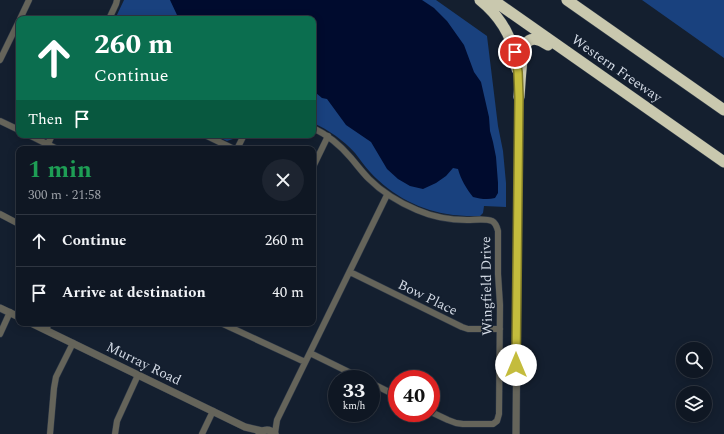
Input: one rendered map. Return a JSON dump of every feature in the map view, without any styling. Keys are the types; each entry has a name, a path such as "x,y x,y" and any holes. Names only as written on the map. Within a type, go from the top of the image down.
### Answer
{"highway":[{"path":"480,0 494,13 512,42 516,60 519,97"},
{"name":"Western Freeway","path":"493,0 724,162"},
{"name":"Western Freeway","path":"567,0 724,110"},
{"path":"519,97 524,48 528,41 535,39 544,42 583,70 658,115"}],"street":[{"path":"21,16 29,0"},
{"path":"110,16 117,0"},
{"path":"0,60 16,26"},
{"path":"516,434 519,97"},
{"path":"0,121 16,129"},
{"name":"Wingfield Drive","path":"316,130 328,136 351,158 368,178 387,195 403,204 431,215 448,219 492,221 498,231 500,305 498,421 493,424 463,424 456,423 440,416"},
{"path":"316,161 328,136"},
{"path":"35,138 52,146"},
{"path":"48,144 51,138"},
{"path":"211,138 229,146"},
{"path":"275,434 277,420 387,195"},
{"path":"0,214 16,222"},
{"name":"Bow Place","path":"350,272 462,327 468,329 500,329"},
{"path":"0,308 16,315"},
{"path":"0,334 10,312"},
{"name":"Murray Road","path":"37,326 245,427 262,432 272,431 275,434"},
{"path":"46,330 48,326"},
{"path":"234,326 306,362"},
{"path":"50,434 56,377 73,343"},
{"path":"310,353 345,370"},
{"path":"115,434 117,420 138,375"},
{"path":"202,434 213,412"},
{"path":"262,432 277,420"},
{"name":"Murray Road","path":"245,427 251,434"}],"shaded area":[{"path":"124,0 436,0 487,36 498,126 503,151 506,183 506,207 484,206 483,213 480,216 470,216 441,213 418,206 397,195 379,181 346,144 330,132 316,124 316,16 116,16"},
{"path":"170,0 422,0 434,8 447,21 464,45 474,72 481,82 496,157 498,193 495,198 492,199 473,197 464,184 458,169 453,168 446,176 436,183 423,189 410,186 398,179 387,169 371,142 346,125 327,99 322,98 316,93 316,16 177,15"},
{"path":"642,0 724,0 724,58"},
{"path":"220,138 236,138 227,141"}],"route":[{"path":"515,52 518,72 519,97 516,365"}]}
